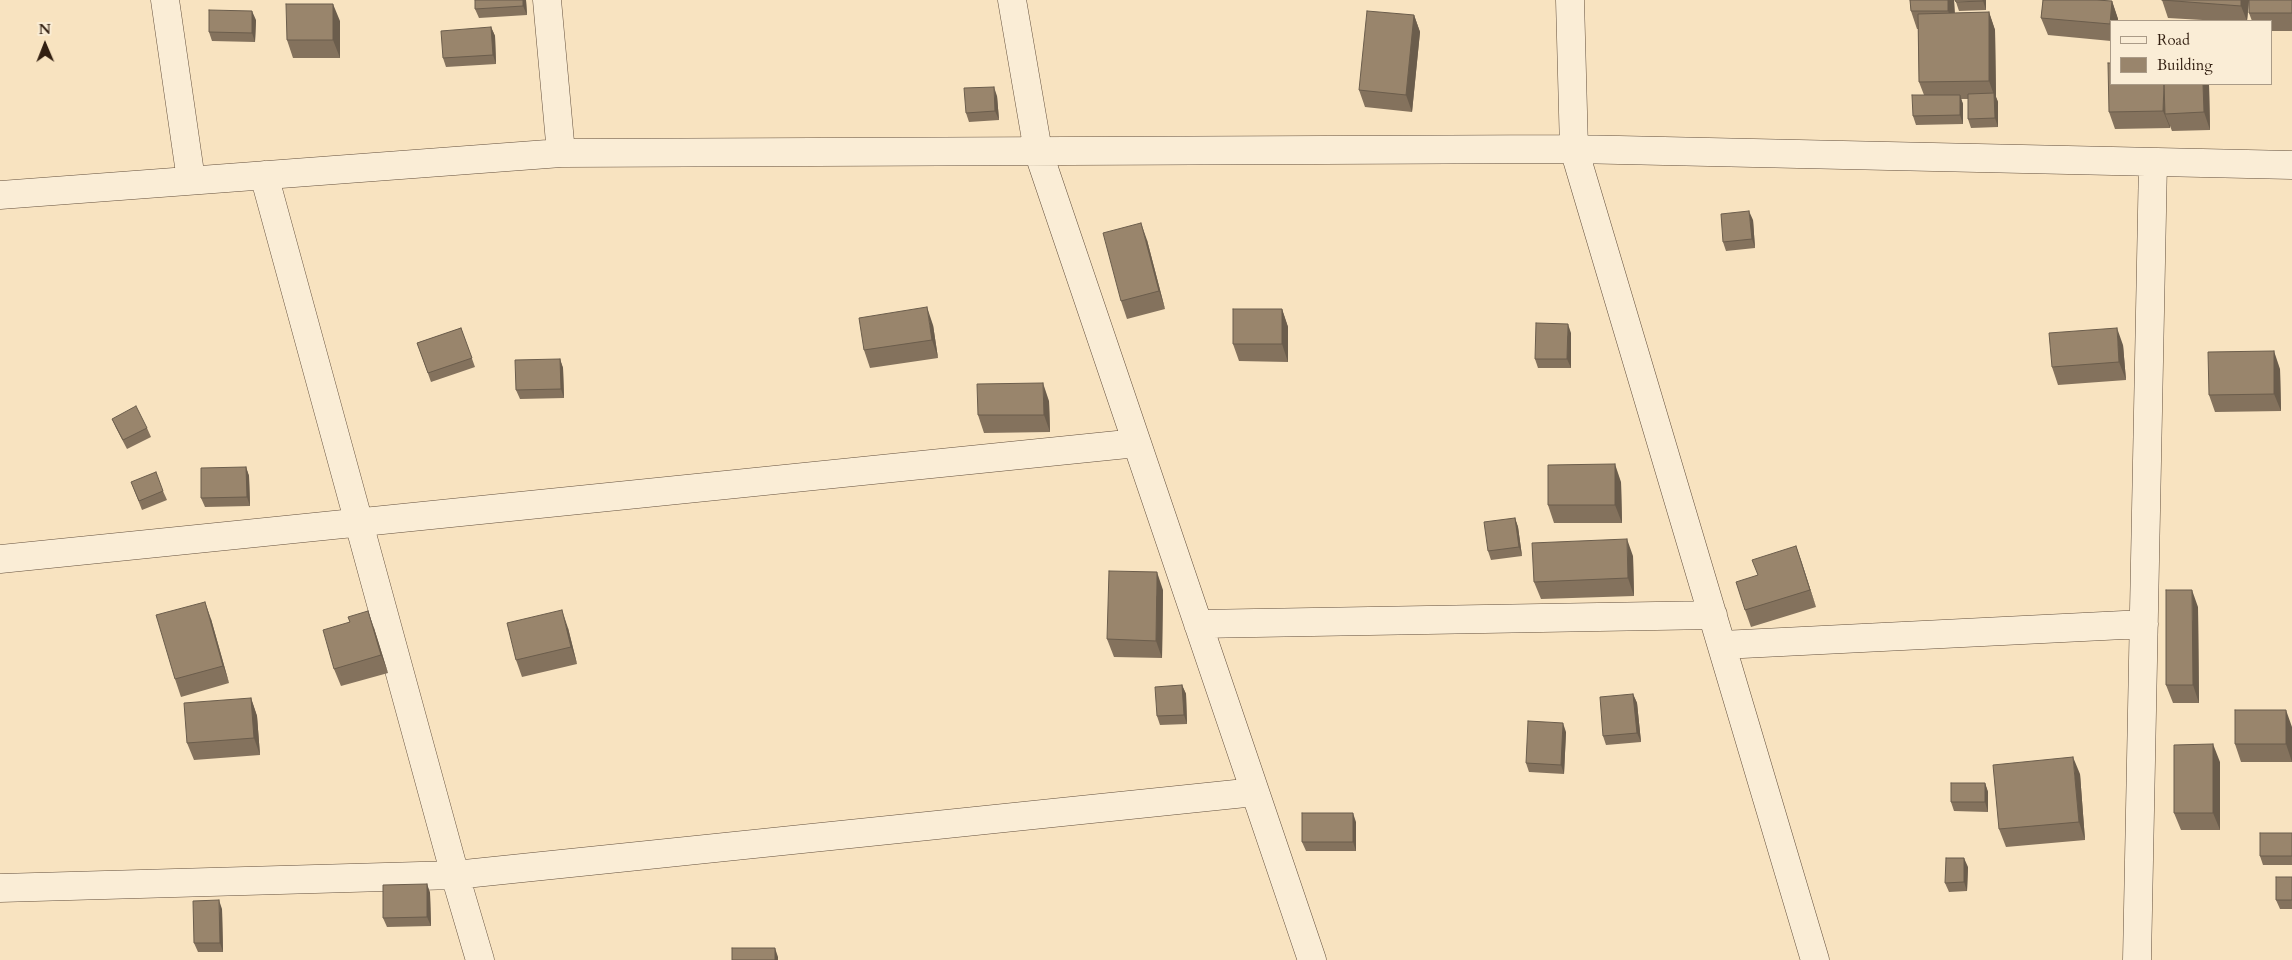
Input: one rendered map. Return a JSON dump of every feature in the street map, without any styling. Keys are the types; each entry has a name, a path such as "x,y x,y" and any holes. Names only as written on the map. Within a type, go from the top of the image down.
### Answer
{"street":[{"path":"165,0 191,180"},
{"path":"547,0 561,153"},
{"path":"1012,0 1038,151 1312,960"},
{"path":"1570,0 1574,149 1815,960"},
{"path":"0,195 561,153 1574,149 2292,165"},
{"path":"2137,960 2154,162"},
{"path":"264,175 455,875 480,960"},
{"path":"0,558 1136,443"},
{"path":"1198,624 1713,615"},
{"path":"1722,645 2144,624"},
{"path":"0,888 455,875 1255,792"}],"building":[{"path":"475,0 523,0 523,6 475,9"},
{"path":"1910,0 1948,0 1948,11 1911,11"},
{"path":"1955,0 1983,0 1983,1 1956,2"},
{"path":"2043,0 2112,1 2110,24 2041,18"},
{"path":"2162,0 2241,0 2241,6"},
{"path":"2249,0 2292,0 2292,13 2249,13"},
{"path":"286,4 333,4 333,40 287,40"},
{"path":"209,10 252,11 252,33 209,32"},
{"path":"1367,11 1414,15 1406,95 1359,90"},
{"path":"1989,12 1989,81 1919,82 1918,14"},
{"path":"491,27 493,55 443,58 441,31"},
{"path":"2108,63 2110,63 2110,85 2164,85 2163,111 2109,112"},
{"path":"2164,85 2203,85 2204,112 2165,114"},
{"path":"994,87 995,111 966,113 964,88"},
{"path":"1994,93 1995,118 1968,119 1968,94"},
{"path":"1912,95 1960,95 1960,115 1913,116"},
{"path":"1749,211 1752,239 1723,242 1721,214"},
{"path":"1141,223 1159,291 1121,301 1103,233"},
{"path":"927,307 932,340 864,350 859,318"},
{"path":"1233,309 1282,309 1282,344 1233,344"},
{"path":"1536,323 1568,324 1567,359 1535,359"},
{"path":"461,328 472,358 428,373 417,343"},
{"path":"2117,328 2119,362 2052,367 2049,333"},
{"path":"2274,351 2274,394 2209,395 2208,352"},
{"path":"560,359 561,389 516,390 515,360"},
{"path":"1043,383 1044,415 978,415 977,384"},
{"path":"136,406 147,428 123,440 112,419"},
{"path":"1615,464 1615,505 1548,505 1548,465"},
{"path":"246,467 247,497 201,498 201,468"},
{"path":"156,472 163,491 139,501 131,482"},
{"path":"1515,518 1519,547 1488,551 1484,522"},
{"path":"1627,539 1628,578 1534,582 1532,543"},
{"path":"1796,546 1810,590 1745,610 1736,582 1758,575 1752,560"},
{"path":"1109,571 1157,572 1156,641 1107,639"},
{"path":"2166,590 2192,590 2193,685 2166,685"},
{"path":"205,602 223,666 175,679 156,615"},
{"path":"562,610 571,647 516,660 507,623"},
{"path":"368,611 381,655 334,669 323,630 350,622 348,617"},
{"path":"1182,685 1184,715 1157,716 1155,687"},
{"path":"1633,694 1637,733 1603,736 1600,697"},
{"path":"251,698 254,738 187,743 184,703"},
{"path":"2235,710 2286,710 2286,744 2235,744"},
{"path":"1528,721 1563,723 1561,765 1526,763"},
{"path":"2213,744 2213,813 2174,813 2174,745"},
{"path":"2073,757 2079,822 1999,829 1993,765"},
{"path":"1951,783 1985,783 1985,802 1951,802"},
{"path":"1302,813 1353,813 1353,842 1302,842"},
{"path":"2260,833 2292,833 2292,856 2260,856"},
{"path":"1946,858 1964,858 1964,882 1945,883"},
{"path":"2276,877 2292,877 2292,900 2276,900"},
{"path":"427,884 427,917 383,918 383,885"},
{"path":"219,900 220,943 194,943 193,901"},
{"path":"732,948 775,948 775,960 732,960"}]}
